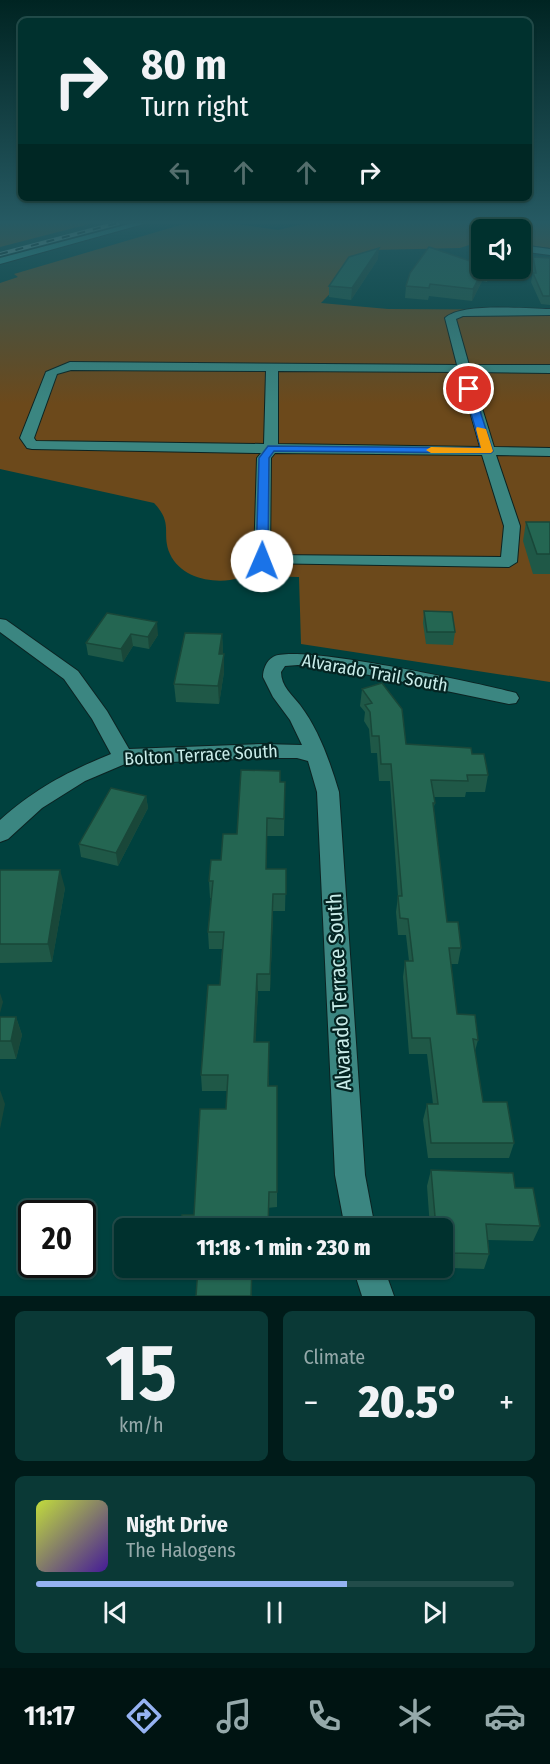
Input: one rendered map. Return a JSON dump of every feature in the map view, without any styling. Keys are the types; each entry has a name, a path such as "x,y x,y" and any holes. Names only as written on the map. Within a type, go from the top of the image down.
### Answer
{"street":[{"path":"272,368 271,448 264,458 262,561 509,562 512,526 462,369 465,366 450,318 454,314 550,312"},
{"path":"550,369 70,366 52,372 27,438 32,445 49,446 550,452"},
{"path":"0,624 71,675 100,716 123,757"},
{"name":"Alvarado Trail South","path":"316,756 299,719 273,680 272,670 280,661 307,659 350,665 509,698"},
{"name":"Bolton Terrace South","path":"0,833 34,802 78,776 123,757 261,751 297,751 316,756"},
{"name":"Alvarado Terrace South","path":"316,756 328,792 350,1175 358,1218"},
{"path":"372,1278 378,1296"}],"shaded area":[{"path":"0,283 340,283 321,303 388,309 550,310 550,682 301,644 299,577 248,576 222,581 204,579 188,573 180,568 170,554 164,517 154,503 0,469"}],"building":[{"path":"331,283 355,283 352,288 329,286"},
{"path":"407,283 476,283 473,289 430,284 429,288 406,286"},
{"path":"538,283 550,283 550,296 543,296"},
{"path":"526,522 550,522 550,554 537,554"},
{"path":"424,611 452,612 455,632 427,632"},
{"path":"107,613 157,622 148,637 131,634 121,649 86,643"},
{"path":"185,633 222,634 219,654 224,654 218,686 174,684"},
{"path":"382,683 402,709 406,744 471,748 472,754 484,754 488,775 467,775 468,781 431,780 447,922 458,922 461,948 449,948 457,1014 475,1015 478,1040 473,1039 483,1102 507,1102 514,1143 431,1143 427,1104 438,1104 430,1038 412,1038 405,961 413,961 408,919 400,918 398,896 402,896 391,764 381,764 379,736 372,736 370,712 365,705 372,703 362,689"},
{"path":"241,770 280,771 280,782 285,782 284,819 267,818 266,869 286,869 286,894 273,894 270,974 257,974 254,1042 269,1042 268,1086 277,1086 277,1192 269,1192 268,1218 182,1218 182,1215 194,1215 200,1109 226,1109 228,1075 201,1075 208,985 220,985 224,932 208,932 213,881 209,881 211,860 221,860 223,834 237,834"},
{"path":"111,788 146,796 116,853 79,844"},
{"path":"0,870 60,870 48,944 0,944"},
{"path":"0,1017 16,1017 11,1041 0,1041"},
{"path":"431,1170 513,1173 515,1188 533,1188 540,1226 486,1224 489,1254 454,1253 453,1218 435,1218"},
{"path":"197,1278 252,1278 251,1296 196,1296"}],"slow traffic":[{"path":"431,450 488,451 481,429"}],"route":[{"path":"262,561 264,458 271,448 488,451 469,389"}]}
